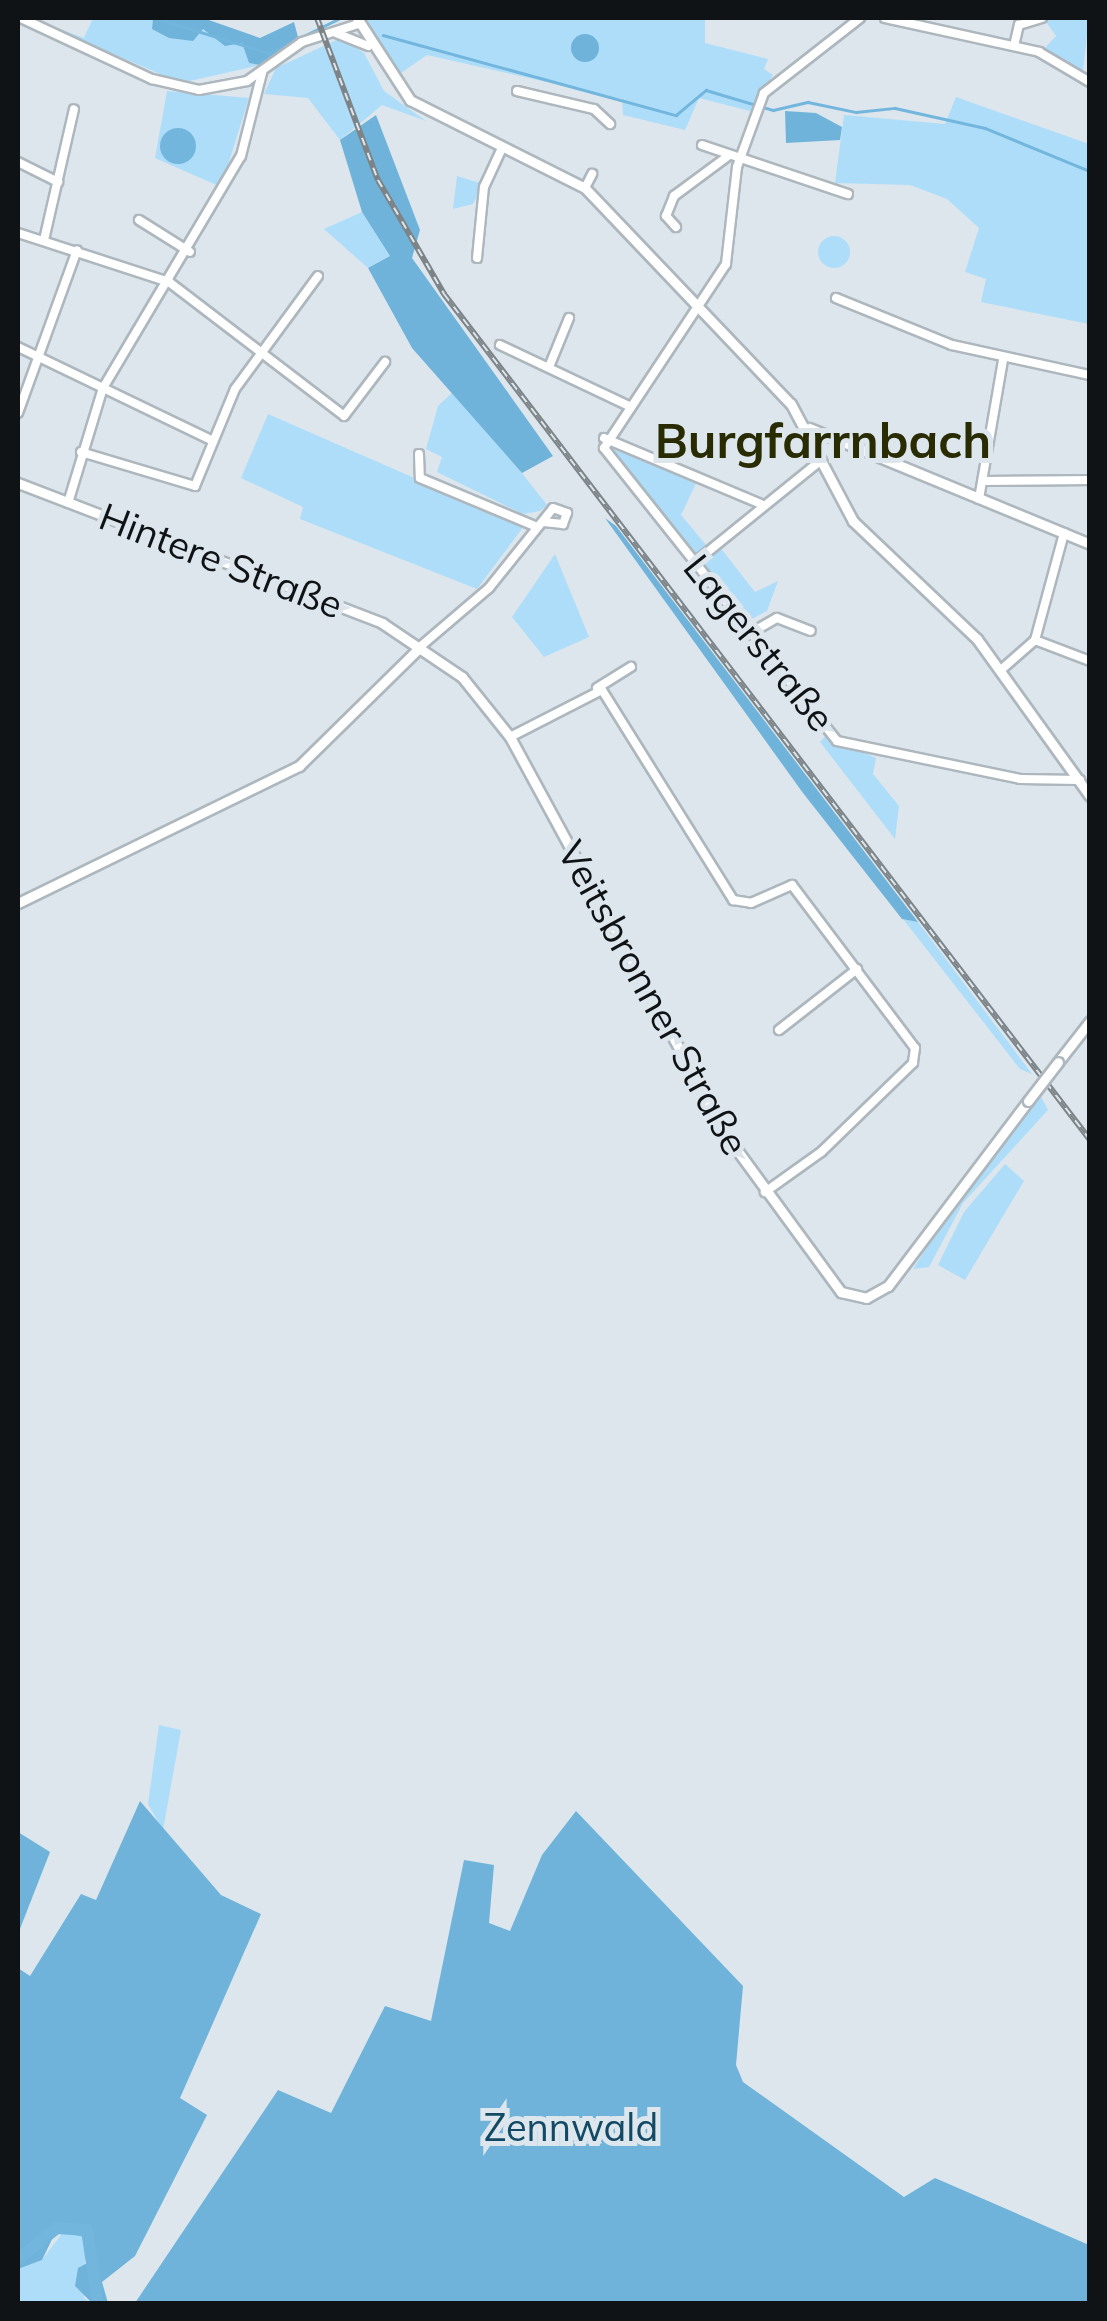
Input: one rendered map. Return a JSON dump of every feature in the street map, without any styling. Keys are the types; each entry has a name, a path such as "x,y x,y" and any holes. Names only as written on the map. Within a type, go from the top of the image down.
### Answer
{"street":[{"path":"21,18 165,84 199,90 247,81 357,21 369,46 410,100 585,188 696,312 808,428 859,529 1002,669 1090,796"},
{"path":"761,504 604,441 726,264 739,160 764,93 860,18"},
{"path":"885,18 1014,46 1090,82"},
{"path":"1014,46 1019,25 1042,18"},
{"path":"331,32 369,46"},
{"path":"68,503 103,388 190,252 241,156 262,73"},
{"path":"247,81 256,100"},
{"path":"517,91 594,109 610,124"},
{"path":"44,240 74,109"},
{"path":"702,145 848,194"},
{"path":"477,258 484,189 502,148"},
{"path":"676,227 666,216 674,196 728,156"},
{"path":"18,162 58,182"},
{"path":"585,188 592,174"},
{"path":"139,220 190,252"},
{"path":"18,233 169,282 344,416 385,362"},
{"path":"18,413 77,250"},
{"path":"82,452 195,486 211,440 262,353 318,276"},
{"path":"836,298 1003,360 1090,375"},
{"path":"549,368 569,318"},
{"path":"500,345 629,406"},
{"path":"18,347 211,440"},
{"path":"979,499 987,481 1003,360"},
{"path":"808,428 1090,544"},
{"name":"Lagerstraße","path":"604,441 749,634 837,741 1020,779 1080,780"},
{"path":"18,903 299,766 421,646 489,588 539,524 420,478 420,454"},
{"path":"694,562 761,504 822,460"},
{"path":"987,481 1090,480"},
{"name":"Hintere Straße","path":"18,483 421,646"},
{"path":"1002,669 1035,640 1064,533"},
{"path":"749,634 777,618 811,632"},
{"path":"1035,640 1090,661"},
{"name":"Veitsbronner Straße","path":"421,646 462,677 510,737 648,1002 765,1192 841,1292 876,1296 1090,1021"},
{"path":"510,737 632,667"},
{"path":"598,688 733,900 751,903 792,884 857,969 916,1058 820,1152 765,1192"},
{"path":"779,1030 857,969"}],"shaded area":[{"path":"30,18 84,38 93,18 153,18 152,29 202,29 242,43 249,63 260,65 181,83"},
{"path":"363,18 705,18 705,43 768,59 764,69 773,75 750,111 699,98 685,130 623,115 622,99 427,55 401,73"},
{"path":"1089,18 1083,71 1044,49 1056,36 1044,19"},
{"path":"341,38 364,53 384,91 426,121 382,105 340,140 308,98 264,94 276,68"},
{"path":"167,91 249,98 221,187 155,158"},
{"path":"956,97 1089,144 1089,324 981,302 986,279 965,272 979,228 947,199 910,185 835,183 844,115 945,124"},
{"path":"178,128 191,133 196,146 191,159 178,164 165,159 160,146 165,133"},
{"path":"457,176 483,184 473,204 453,209"},
{"path":"362,212 390,256 368,268 324,229"},
{"path":"834,236 846,240 850,252 846,264 834,268 822,264 818,252 822,240"},
{"path":"456,389 547,505 540,511 523,514 437,472 442,457 426,449 438,406"},
{"path":"268,414 524,526 477,589 300,519 303,507 241,478"},
{"path":"614,450 698,479 681,515 706,545 694,556"},
{"path":"719,546 755,592 778,581 767,611 746,622 700,563"},
{"path":"555,554 589,637 544,657 512,617"},
{"path":"826,735 876,758 873,774 899,806 895,839 820,742"},
{"path":"903,919 918,922 1032,1074 1020,1069"},
{"path":"1041,1097 1048,1110 963,1203 929,1267 913,1269 976,1172"},
{"path":"1005,1164 1024,1181 965,1280 938,1265 964,1212"},
{"path":"159,1725 181,1730 163,1830 148,1804"},
{"path":"66,2228 86,2237 84,2298 92,2303 18,2303 18,2269 42,2260"}],"green space":[{"path":"153,18 203,18 260,38 294,22 299,41 260,65 249,63 242,43 225,46 203,29 193,41 169,38 152,29"},
{"path":"585,34 595,38 599,48 595,58 585,62 575,58 571,48 575,38"},
{"path":"785,111 816,113 842,127 840,140 786,143"},
{"path":"376,115 420,230 412,258 553,456 522,473 412,348 368,268 390,256 362,212 340,140"},
{"path":"605,518 616,526 918,922 902,919 803,793"},
{"path":"140,1801 221,1895 261,1914 180,2098 207,2115 135,2256 102,2282 108,2303 92,2303 75,2286 78,2268 91,2261 85,2237 56,2231 42,2260 18,2269 18,1968 30,1976 81,1894 96,1900"},
{"name":"Zennwald","path":"576,1811 743,1986 736,2065 743,2082 904,2197 935,2178 1089,2245 1089,2303 135,2303 278,2090 331,2113 385,2006 431,2021 464,1860 494,1865 489,1923 510,1931 542,1855"},
{"path":"18,1832 50,1852 18,1934"}],"waterway":[{"path":"155,18 269,53 338,19"},
{"path":"383,35 676,115 706,90 773,110 808,102 856,112 895,108 985,128 1090,171"},
{"path":"18,2259 57,2228 87,2230 98,2304"}],"railway":[{"path":"317,18 378,180 444,294 1090,1140"}],"district":[{"name":"Burgfarrnbach","path":"823,441"}]}
